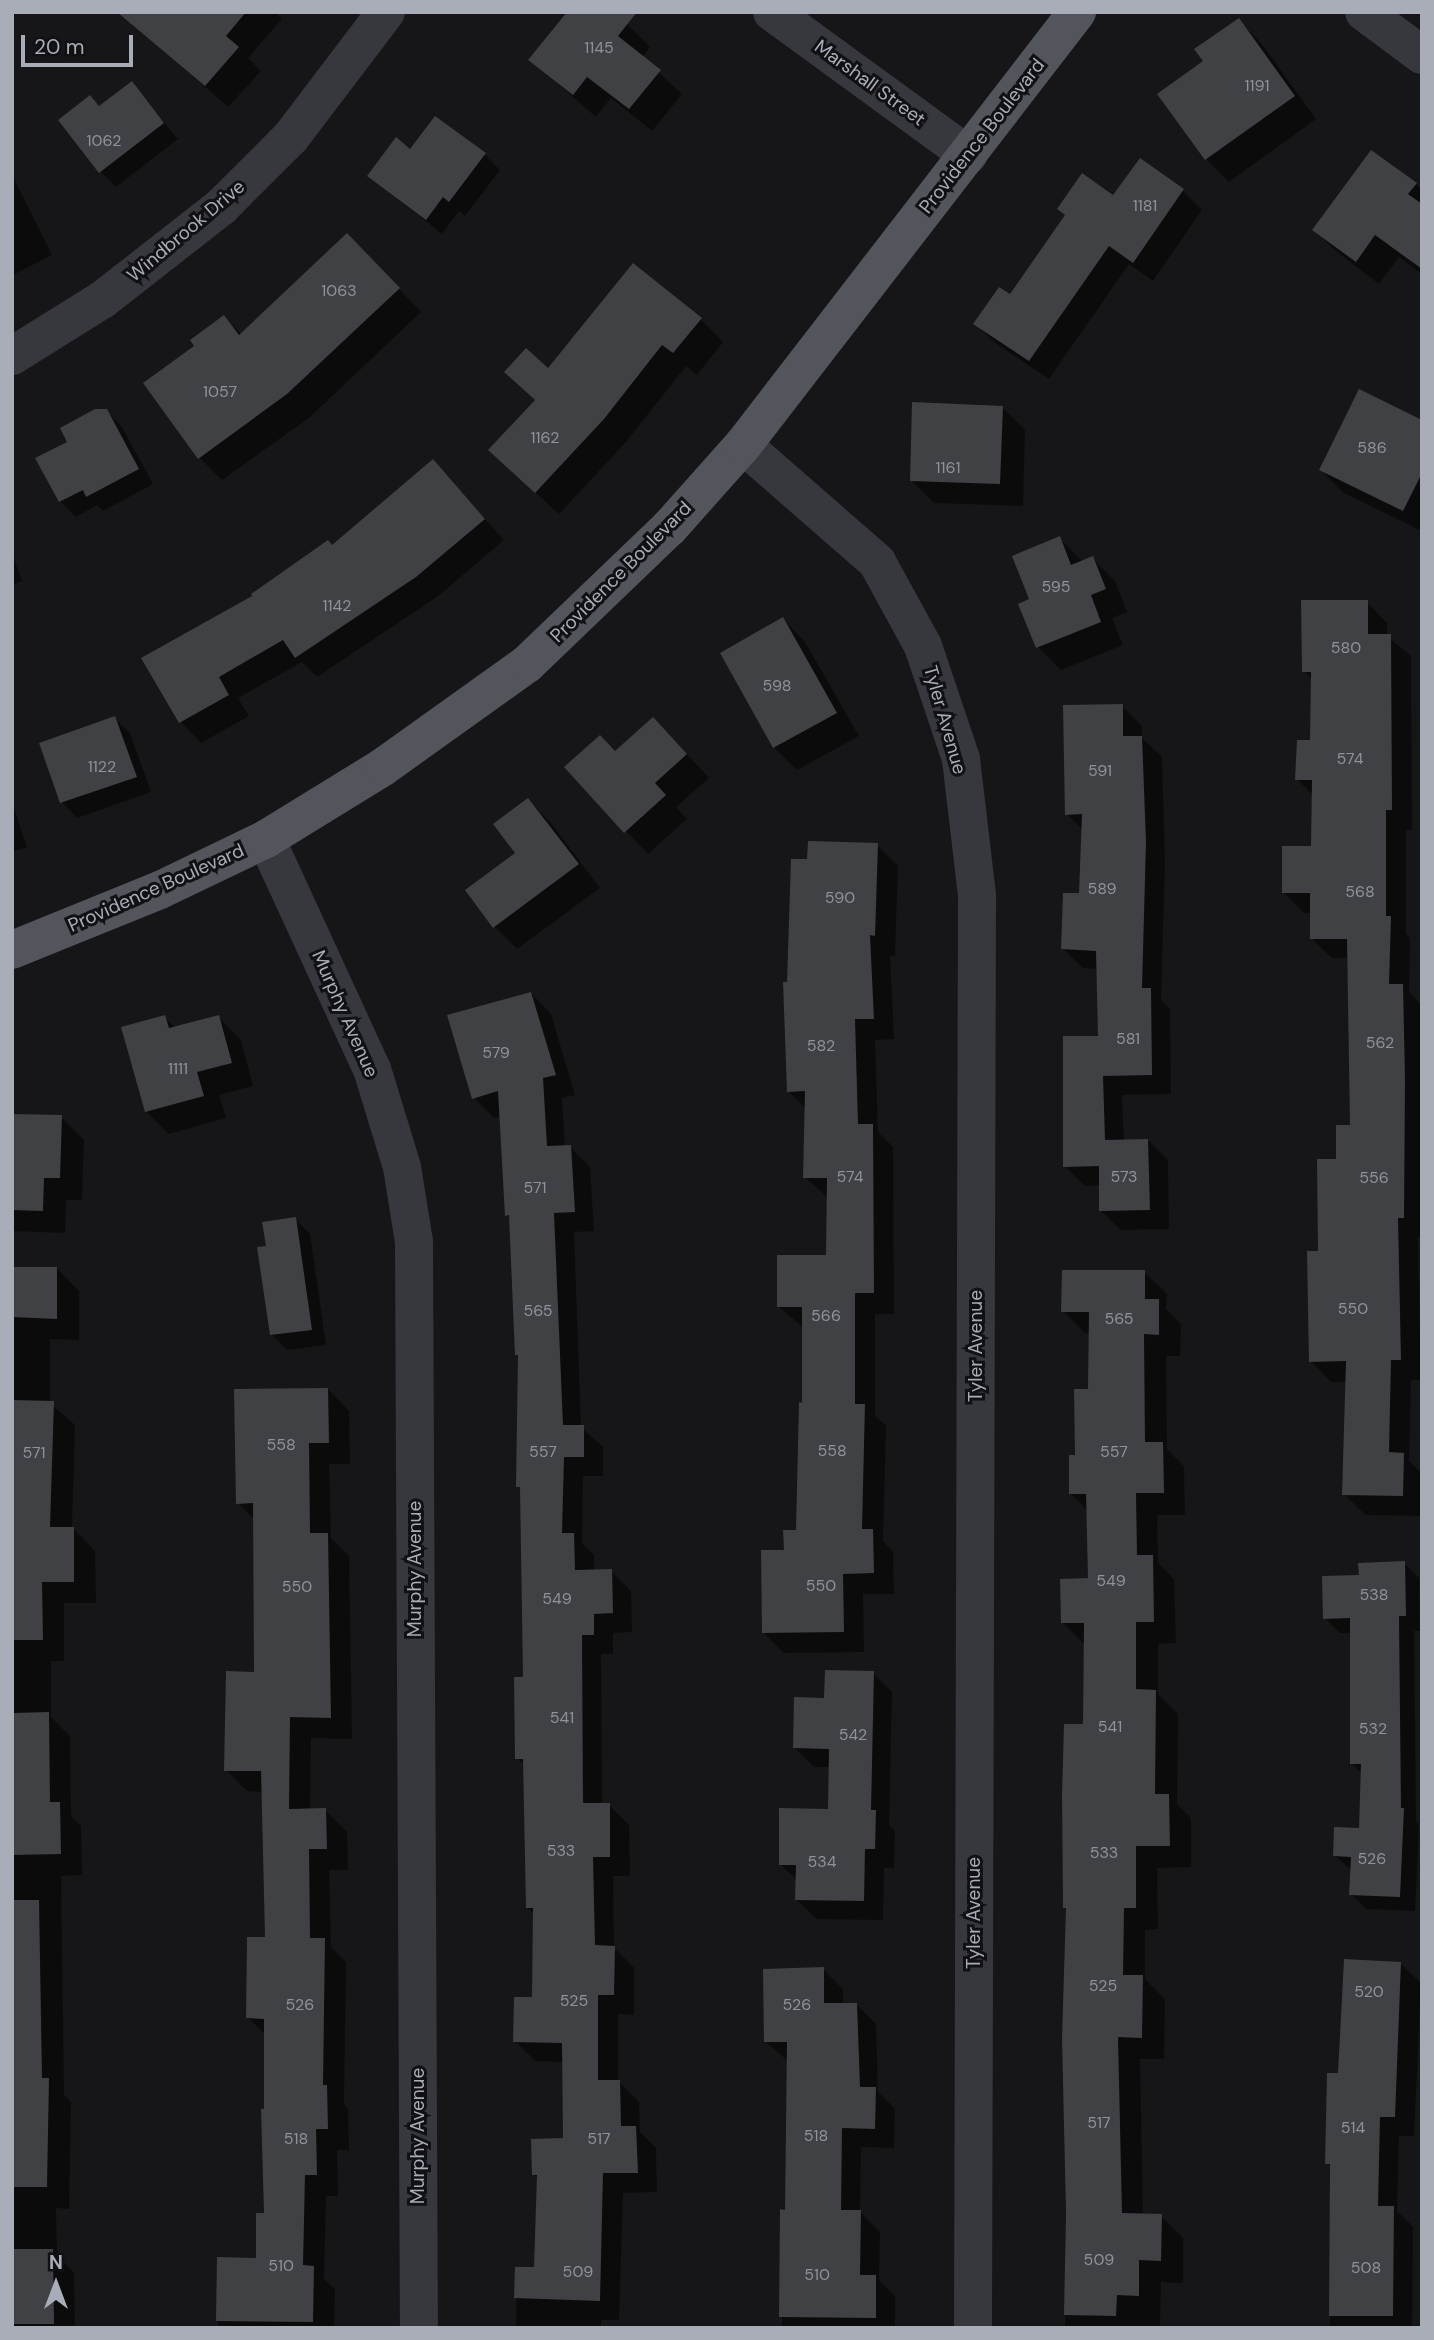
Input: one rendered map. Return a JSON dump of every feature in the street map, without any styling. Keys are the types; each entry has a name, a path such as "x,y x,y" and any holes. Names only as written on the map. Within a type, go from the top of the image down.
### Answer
{"main road":[{"name":"Providence Boulevard","path":"12,950 160,890 265,839 383,767 527,664 669,528 743,445 1077,12"}],"street":[{"name":"Windbrook Drive","path":"12,356 102,300 221,207 291,137 386,12"},
{"name":"Marshall Street","path":"772,12 968,155"},
{"path":"1364,12 1422,55"},
{"name":"Tyler Avenue","path":"743,445 877,562 923,646 961,759 977,895 973,2328"},
{"name":"Murphy Avenue","path":"265,839 372,1069 402,1167 414,1242 419,2328"}],"building":[{"path":"117,12 246,12 226,36 239,47 205,86"},
{"path":"567,12 637,12 618,36 661,70 629,109 587,77 573,95 528,60"},
{"path":"1239,18 1295,96 1205,160 1157,94 1203,61 1194,49"},
{"path":"132,81 164,123 99,173 58,120 90,95 99,106"},
{"path":"435,116 486,153 449,202 443,197 426,220 367,176 396,137 410,149"},
{"path":"1371,150 1417,183 1408,194 1422,204 1422,269 1375,235 1356,262 1312,230"},
{"path":"1140,158 1184,189 1133,263 1109,246 1029,361 973,324 999,287 1010,294 1065,215 1057,209 1082,173 1113,195"},
{"path":"347,233 400,288 287,394 198,459 143,383 194,346 190,340 224,315 239,335"},
{"path":"633,263 702,318 673,353 662,345 604,419 535,493 488,450 535,400 504,372 526,348 548,368"},
{"path":"1359,389 1422,420 1422,473 1403,511 1319,470"},
{"path":"912,402 1003,406 1000,484 910,481"},
{"path":"95,409 107,409 139,469 86,497 83,490 59,502 35,458 67,442 60,428"},
{"path":"433,459 485,519 416,577 295,658 283,640 219,677 229,695 179,723 141,658 252,596 251,594 328,540 332,545"},
{"path":"1060,536 1071,565 1093,556 1106,589 1091,595 1101,622 1036,648 1018,604 1029,599 1012,556"},
{"path":"1301,600 1368,600 1368,634 1391,634 1392,810 1386,810 1386,916 1391,916 1389,984 1403,984 1405,1080 1404,1218 1398,1218 1401,1360 1391,1360 1389,1452 1404,1453 1403,1496 1342,1495 1346,1361 1309,1362 1307,1251 1318,1251 1317,1159 1336,1159 1336,1125 1350,1125 1347,939 1310,939 1310,893 1282,893 1282,846 1311,846 1312,780 1295,780 1297,740 1310,740 1311,672 1302,672"},
{"path":"783,617 837,713 773,748 720,653"},
{"path":"1123,704 1123,736 1142,736 1146,842 1142,988 1151,988 1152,1075 1103,1076 1105,1140 1148,1139 1150,1210 1099,1211 1099,1166 1063,1167 1063,1036 1098,1036 1096,951 1061,949 1063,893 1079,893 1082,814 1065,815 1063,705"},
{"path":"115,716 137,777 60,803 39,743"},
{"path":"653,717 687,754 655,783 666,795 624,833 564,767 600,735 615,751"},
{"path":"528,798 579,864 493,928 465,890 515,853 493,824"},
{"path":"808,841 878,843 875,936 870,935 874,1019 855,1019 858,1124 873,1124 874,1293 855,1293 855,1404 865,1404 862,1529 873,1529 874,1573 843,1574 844,1632 762,1633 761,1550 784,1550 783,1530 796,1530 799,1402 802,1403 802,1307 777,1307 777,1255 826,1255 827,1178 803,1178 805,1091 787,1092 783,982 787,982 791,859 807,859"},
{"path":"531,992 556,1075 543,1078 547,1146 571,1145 575,1212 554,1213 563,1425 584,1425 584,1457 564,1457 562,1533 574,1533 575,1570 612,1569 613,1613 594,1614 594,1635 582,1635 583,1803 610,1803 610,1857 593,1857 595,1945 615,1946 614,1995 598,1995 598,2080 620,2080 621,2126 636,2126 638,2173 603,2173 600,2301 514,2298 515,2267 534,2267 537,2175 532,2175 531,2139 563,2138 562,2043 513,2042 514,1997 532,1997 533,1908 526,1908 523,1759 515,1759 514,1677 523,1677 520,1487 516,1487 518,1355 515,1355 509,1215 505,1216 498,1091 472,1099 447,1015"},
{"path":"165,1015 169,1028 219,1015 232,1063 197,1072 204,1096 145,1112 121,1027"},
{"path":"12,1114 62,1115 60,1178 44,1178 43,1211 12,1210"},
{"path":"296,1217 312,1330 270,1335 257,1247 266,1246 262,1222"},
{"path":"12,1267 57,1267 57,1319 12,1317"},
{"path":"1062,1270 1145,1270 1145,1299 1159,1299 1159,1335 1144,1334 1145,1442 1163,1442 1164,1493 1136,1493 1137,1555 1153,1555 1154,1622 1136,1622 1136,1689 1156,1690 1155,1794 1169,1794 1170,1846 1136,1846 1136,1908 1124,1908 1123,1975 1143,1975 1142,2038 1118,2037 1122,2213 1162,2214 1161,2261 1139,2260 1139,2296 1117,2295 1116,2316 1064,2315 1064,1724 1083,1724 1084,1623 1061,1623 1060,1579 1088,1578 1086,1494 1069,1494 1069,1455 1075,1455 1074,1389 1088,1389 1089,1312 1061,1312"},
{"path":"328,1388 329,1443 309,1443 310,1533 328,1533 331,1718 290,1717 289,1809 326,1808 327,1849 309,1849 310,1938 325,1938 323,2085 327,2085 328,2129 316,2129 317,2175 305,2175 303,2265 314,2266 313,2322 216,2321 217,2257 256,2258 256,2213 264,2213 261,2109 264,2109 264,2019 246,2018 247,1937 265,1937 261,1771 224,1771 226,1671 254,1672 253,1503 236,1504 234,1389"},
{"path":"12,1400 54,1401 50,1527 74,1527 74,1582 42,1582 43,1640 12,1640"},
{"path":"1405,1561 1406,1616 1399,1616 1401,1808 1404,1808 1400,1897 1349,1895 1351,1857 1333,1856 1334,1827 1359,1828 1361,1764 1350,1764 1350,1618 1323,1619 1322,1576 1359,1575 1358,1563"},
{"path":"825,1670 874,1671 871,1810 876,1810 875,1849 865,1849 864,1901 795,1900 796,1865 779,1865 779,1808 828,1809 829,1749 793,1748 794,1697 824,1698"},
{"path":"49,1712 50,1802 60,1802 61,1854 12,1855 12,1713"},
{"path":"12,1900 39,1900 42,2078 49,2078 47,2187 12,2187"},
{"path":"1344,1959 1401,1962 1395,2117 1380,2117 1378,2206 1394,2206 1393,2316 1329,2316 1330,2164 1325,2164 1327,2073 1338,2073"},
{"path":"824,1967 824,2003 857,2003 860,2087 876,2087 875,2129 842,2128 841,2210 861,2210 860,2275 876,2275 876,2318 779,2317 780,2209 785,2210 787,2042 764,2042 763,1969"},
{"path":"12,2249 53,2249 54,2324 12,2324"}]}
